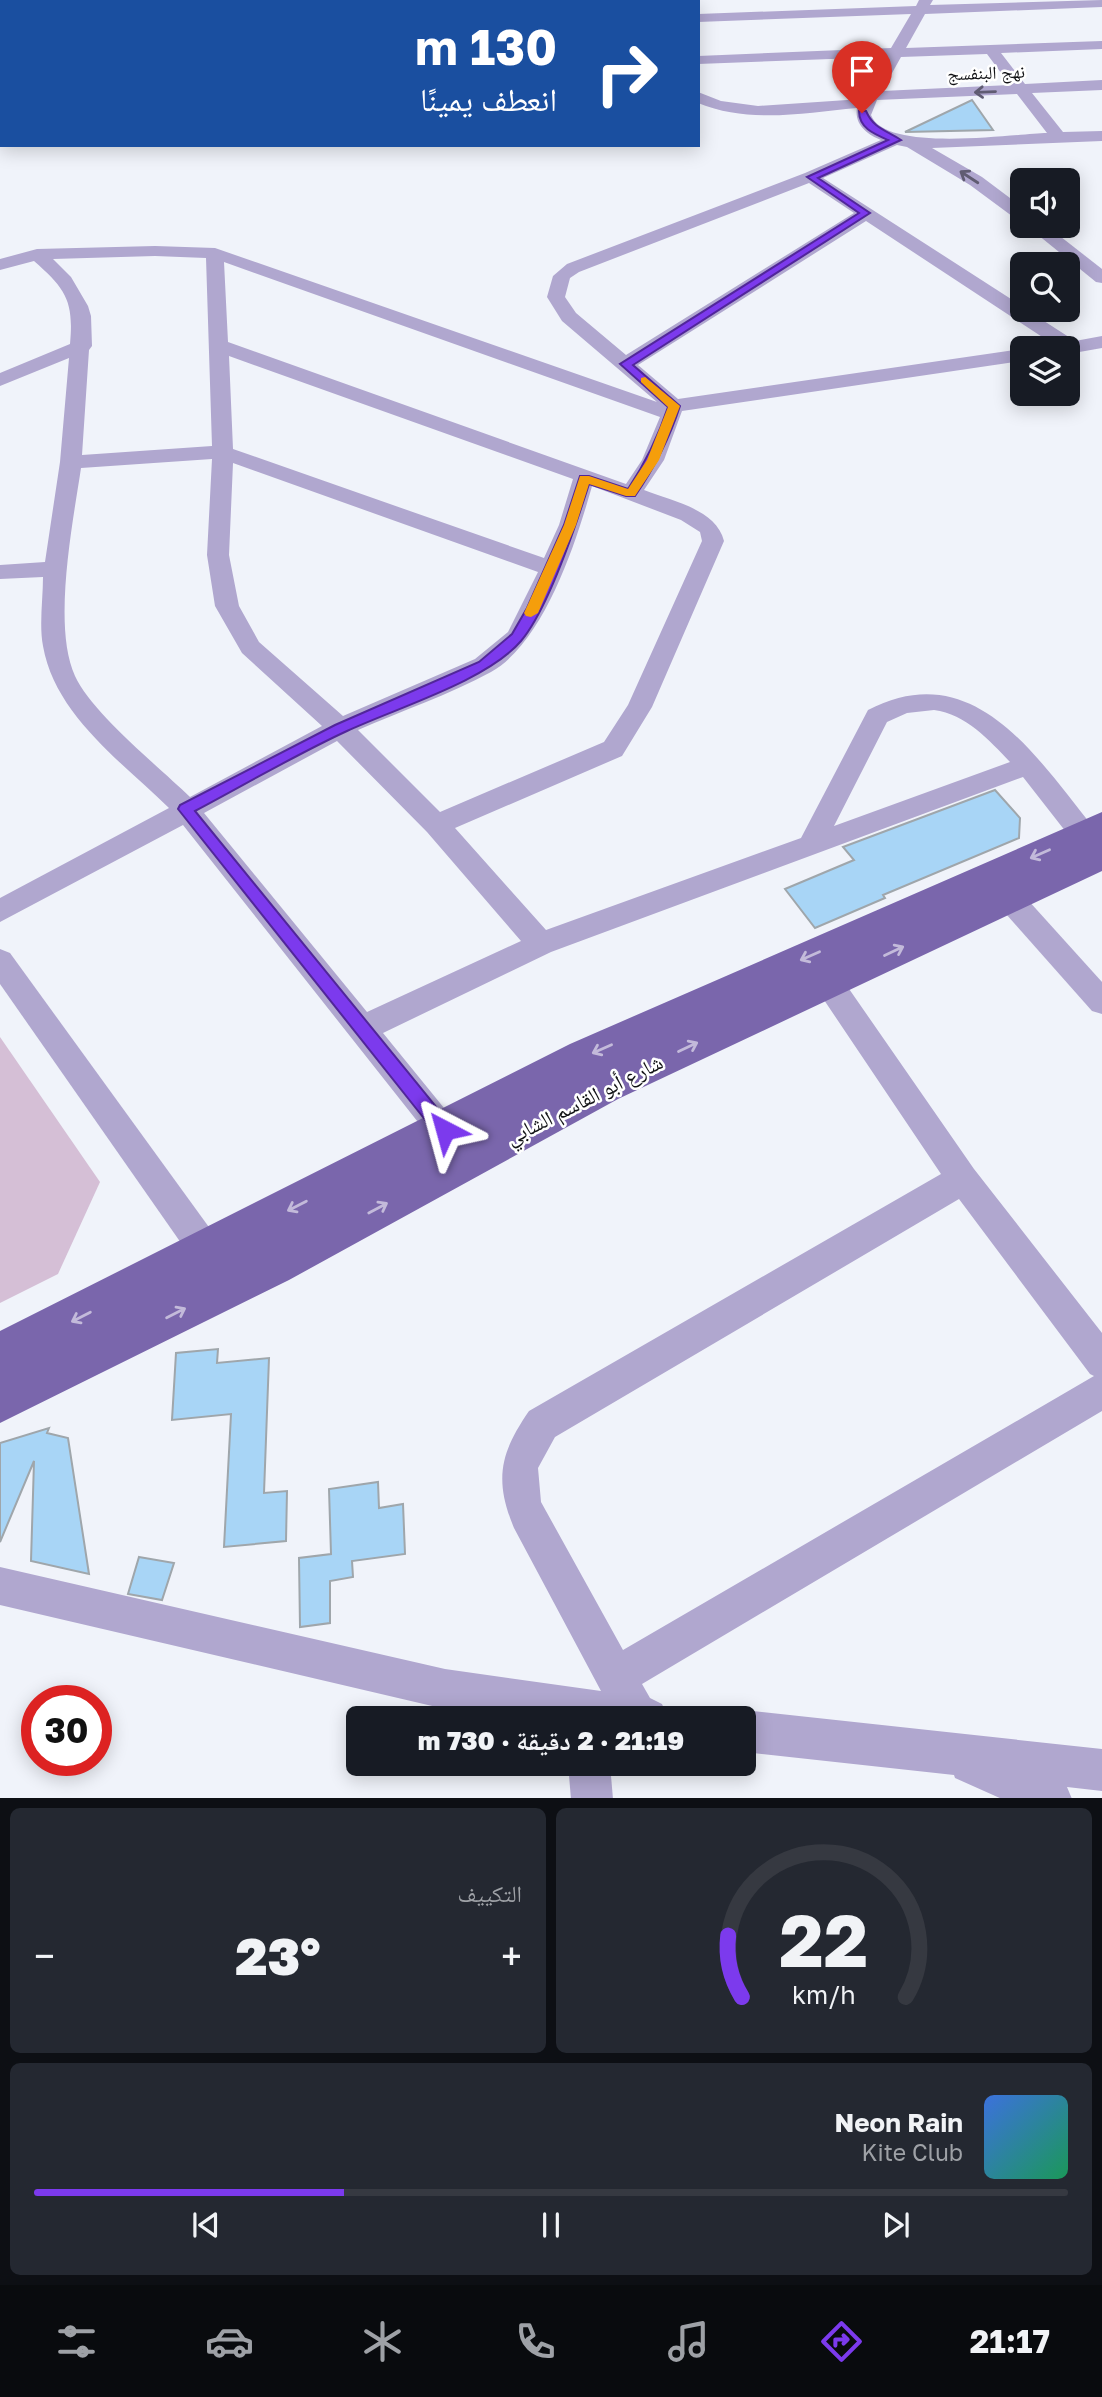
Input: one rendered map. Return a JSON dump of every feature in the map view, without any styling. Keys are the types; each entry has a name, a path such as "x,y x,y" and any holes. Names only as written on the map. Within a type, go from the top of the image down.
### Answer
{"main road":[{"name":"شارع أبو القاسم الشابي","path":"0,1357 207,1252 456,1146 536,1121 603,1086 1008,897 1096,838"},
{"name":"شارع أبو القاسم الشابي","path":"0,1398 248,1276 456,1146 585,1057 1096,838"}],"street":[{"path":"700,18 924,4 1097,2"},
{"path":"924,4 869,99 862,113 865,122 876,132 904,142 976,181 1010,206"},
{"path":"1018,5 1041,36"},
{"path":"700,60 990,48 1041,36 1102,45"},
{"path":"990,48 1058,138"},
{"name":"نهج البنفسج","path":"700,98 732,109 755,110 869,99 1102,85"},
{"path":"673,410 560,307 556,297 562,276 573,268 904,142 1102,136"},
{"path":"811,177 1052,336"},
{"path":"625,364 866,213"},
{"path":"1051,238 1102,278"},
{"path":"0,265 37,254 155,251 215,253 673,410 1010,357"},
{"path":"215,253 223,452 218,555 226,606 250,648 340,728 436,825 541,944"},
{"path":"37,254 64,278 77,296 82,316 82,346 71,462 55,569 54,644 63,678 88,714 186,809 456,1146"},
{"path":"1082,262 1102,259"},
{"path":"1080,346 1102,342"},
{"path":"0,380 82,346"},
{"path":"220,346 631,494 701,522 710,529 713,541 640,707 613,749 436,825"},
{"path":"631,494 653,460 673,410"},
{"path":"71,462 223,452 551,568"},
{"path":"0,911 340,728 484,665 517,637 534,608 570,525 584,478"},
{"path":"0,572 55,569"},
{"path":"811,844 877,716 898,704 925,701 956,706 986,724 1096,838"},
{"path":"361,1029 541,944 1027,766"},
{"path":"1008,897 1102,1002"},
{"path":"0,961 207,1252"},
{"path":"828,982 963,1178 1102,1362"},
{"path":"637,1706 615,1677 527,1516 518,1494 519,1469 527,1444 542,1424 963,1178"},
{"path":"615,1677 1102,1391"},
{"path":"0,1586 445,1689 545,1706"},
{"path":"756,1732 1102,1770"},
{"path":"942,1751 1051,1798"},
{"path":"591,1776 592,1798"}],"shaded area":[{"path":"0,1037 100,1182 58,1274 0,1303"}],"building":[{"path":"972,100 993,130 905,132"},
{"path":"995,790 1020,818 1019,838 883,895 885,898 815,928 785,889 854,860 843,847"},
{"path":"218,1349 217,1363 269,1358 264,1493 287,1491 286,1541 224,1547 231,1414 172,1420 176,1353"},
{"path":"49,1428 47,1433 68,1438 89,1574 31,1561 34,1461 0,1542 0,1443"},
{"path":"378,1482 379,1508 403,1504 405,1554 352,1561 353,1577 330,1581 330,1623 300,1627 299,1558 331,1554 329,1489"},
{"path":"139,1557 174,1563 162,1600 128,1594"}],"slow traffic":[{"path":"531,613 570,525 584,478 631,494 653,460 666,433 674,406 645,380"}],"route":[{"path":"445,1130 186,809 340,728 484,665 517,637 534,608 570,525 584,478 631,494 653,460 666,433 674,406 625,364 866,213 811,177 896,140 876,132 865,122 862,113"}]}
